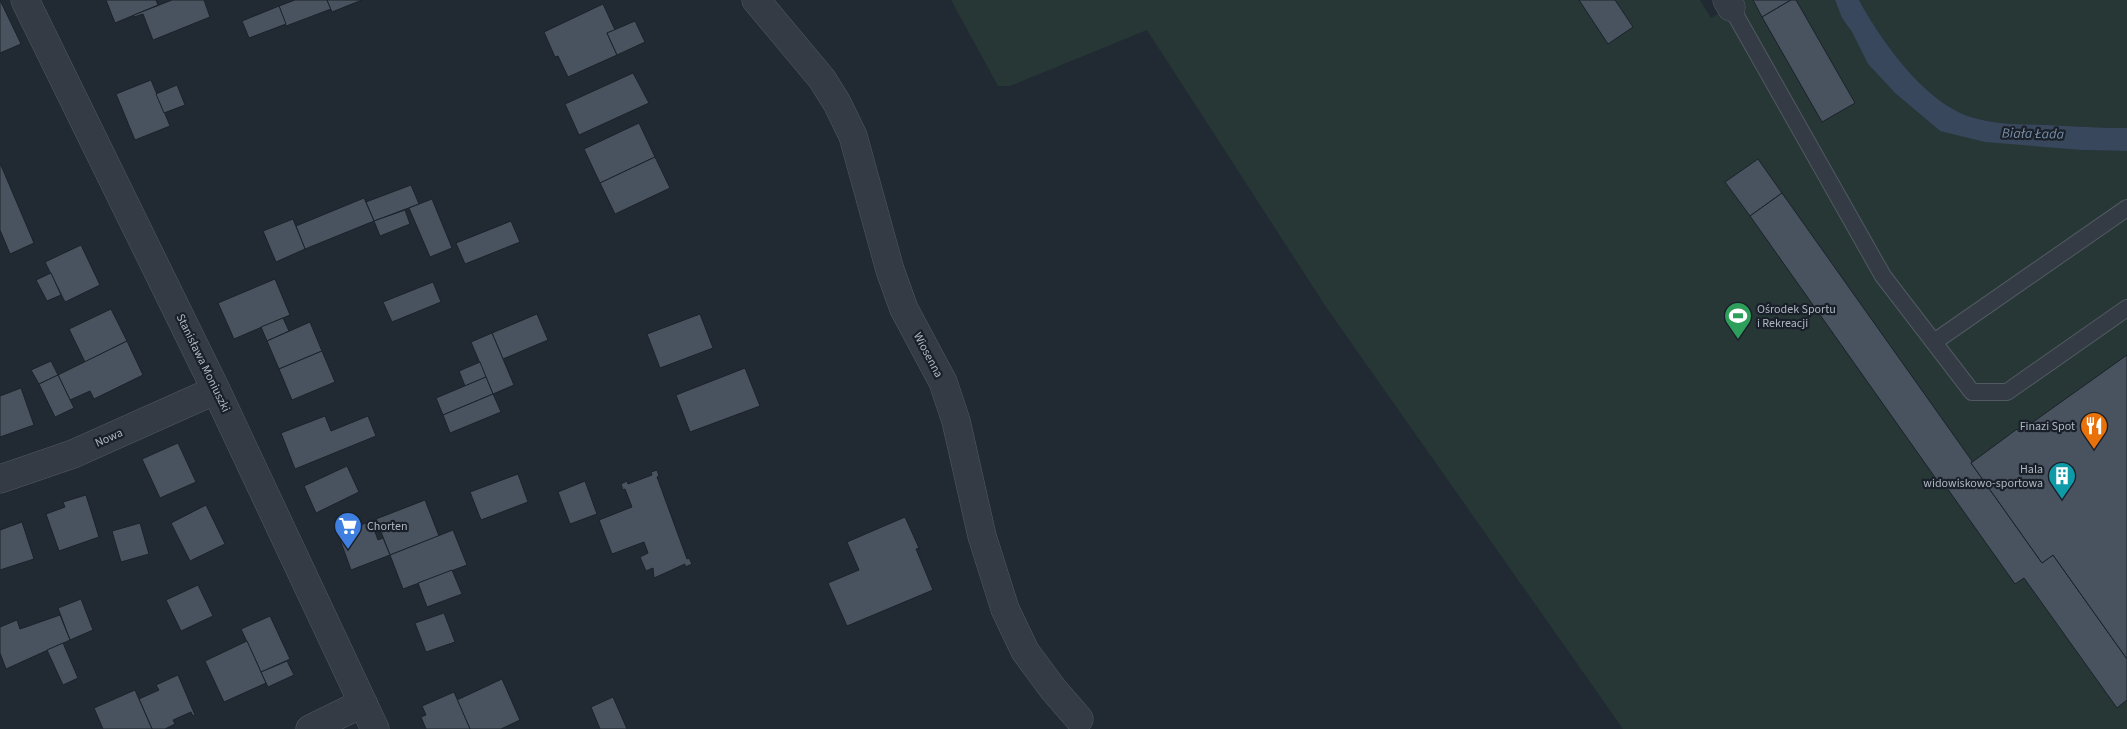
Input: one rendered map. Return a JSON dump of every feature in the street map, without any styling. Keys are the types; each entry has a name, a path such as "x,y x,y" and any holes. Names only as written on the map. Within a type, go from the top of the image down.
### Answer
{"street":[{"name":"Stanisława Moniuszki","path":"26,0 216,390 375,729"},
{"name":"Wiosenna","path":"756,0 822,79 837,103 853,136 892,278 904,309 943,382 956,421 982,536 1005,609 1026,651 1053,689 1079,719"},
{"name":"Nowa","path":"0,479 74,454 216,390"},
{"path":"310,729 363,703"}],"lane":[{"path":"1729,4 1883,276 1972,392 2007,392 2127,308"},
{"path":"1934,342 2127,208"}],"shaded area":[{"name":"Ośrodek Sportu i Rekreacji","path":"951,0 1700,0 1711,18 1743,0 1835,0 1842,18 1852,32 1868,64 1895,93 1940,131 2082,150 2127,151 2127,729 1623,729 1326,307 1147,30 1010,86 998,86"},
{"path":"1859,0 2127,0 2127,128 2003,123 1978,119 1959,112 1924,88 1908,71 1880,35"}],"water":[{"name":"Biała Łada","path":"1835,0 1859,0 1880,35 1908,71 1924,88 1959,112 1986,121 2003,123 2127,128 2127,151 2082,150 1985,142 1940,131 1895,93 1868,64 1852,32 1842,18"}],"building":[{"path":"0,0 21,44 0,53"},
{"path":"106,0 156,0 158,5 115,23"},
{"path":"172,0 204,0 210,17 153,40 143,14 134,17 134,15"},
{"path":"295,0 327,0 331,9 286,26 279,6"},
{"path":"327,0 362,0 332,12"},
{"path":"1579,0 1615,0 1633,27 1608,44"},
{"path":"1753,0 1791,0 1762,17"},
{"path":"1791,0 1796,0 1855,103 1822,122 1762,17"},
{"path":"603,4 615,30 607,33 617,55 568,77 558,56 555,57 544,32"},
{"path":"279,6 286,24 249,38 242,21"},
{"path":"635,21 645,42 617,55 607,33"},
{"path":"633,73 649,103 579,135 565,104"},
{"path":"151,80 170,126 135,140 116,94"},
{"path":"177,85 185,105 164,113 156,94"},
{"path":"639,123 655,157 600,183 584,149"},
{"path":"655,157 670,188 615,214 600,183"},
{"path":"1758,159 1782,193 1750,216 1725,182"},
{"path":"0,163 34,243 10,254 0,230"},
{"path":"411,185 419,204 374,221 366,202"},
{"path":"1782,193 2042,563 2053,555 2127,659 2127,700 2117,708 2024,578 2015,584 1942,481 1939,483 1750,216"},
{"path":"364,198 374,221 305,249 296,226"},
{"path":"432,199 452,248 430,257 409,208"},
{"path":"405,210 410,224 380,236 374,221"},
{"path":"293,219 305,249 276,262 263,231"},
{"path":"511,221 520,242 465,264 456,243"},
{"path":"81,245 100,285 65,302 45,262"},
{"path":"51,273 61,295 47,301 36,280"},
{"path":"275,279 290,315 234,339 218,303"},
{"path":"433,282 441,302 392,322 383,302"},
{"path":"111,309 127,341 85,362 69,329"},
{"path":"537,314 548,340 503,359 492,333"},
{"path":"700,314 713,348 660,368 647,334"},
{"path":"283,318 289,331 267,341 261,327"},
{"path":"310,322 322,351 279,369 267,341"},
{"path":"492,333 514,385 493,394 471,342"},
{"path":"127,341 143,375 94,399 90,391 70,400 58,375"},
{"path":"322,351 335,382 292,400 279,369"},
{"name":"Hala widowiskowo-sportowa","path":"2127,355 2127,659 2053,555 2042,563 1971,463 2017,429 2019,432"},
{"path":"51,361 58,375 39,384 31,370"},
{"path":"480,362 486,377 465,386 459,371"},
{"path":"745,368 760,406 690,432 676,395"},
{"path":"58,375 74,408 55,417 39,384"},
{"path":"486,377 493,394 443,415 436,398"},
{"path":"21,388 34,425 0,437 0,396"},
{"path":"493,394 501,412 450,433 443,415"},
{"path":"325,416 331,431 368,416 376,436 295,469 281,433"},
{"path":"178,443 196,482 160,498 142,459"},
{"path":"347,466 359,492 316,513 304,486"},
{"path":"657,470 659,476 657,477 687,559 689,558 692,564 685,567 685,564 654,578 653,568 646,571 640,557 648,553 644,542 612,554 599,520 632,507 621,484 627,481 628,484 652,475 651,472"},
{"path":"518,474 528,502 481,520 470,492"},
{"path":"585,481 597,514 570,524 558,492"},
{"path":"86,495 99,537 59,551 46,514 65,507 63,502"},
{"path":"425,500 439,536 390,555 376,519"},
{"path":"206,505 225,544 190,561 171,523"},
{"path":"905,517 919,548 916,549 933,590 847,626 828,583 859,570 847,542"},
{"path":"371,521 378,540 383,538 390,555 351,570 338,534"},
{"path":"22,522 34,559 0,570 0,530"},
{"path":"140,523 149,554 121,562 112,531"},
{"path":"453,530 467,565 403,589 390,555"},
{"path":"452,570 462,594 427,607 418,583"},
{"path":"198,585 213,616 181,631 166,600"},
{"path":"81,599 93,630 70,640 58,608"},
{"path":"444,613 455,642 426,652 415,623"},
{"path":"60,615 70,640 6,669 0,653 0,627 17,620 20,629"},
{"path":"270,616 290,659 261,672 241,629"},
{"path":"247,641 266,683 224,702 205,661"},
{"path":"63,643 78,678 63,685 47,650"},
{"path":"287,661 294,675 268,687 261,672"},
{"path":"178,675 195,715 193,716 191,712 173,720 175,724 165,729 152,729 139,699 159,690 156,685"},
{"path":"502,679 520,720 501,729 470,729 457,700"},
{"path":"135,690 152,729 103,729 94,708"},
{"path":"454,692 470,729 426,729 421,717 426,715 422,706"},
{"path":"613,697 627,729 600,729 591,707"}],"place":[{"name":"Ośrodek Sportu i Rekreacji","path":"1738,340"},
{"name":"Finazi Spot","path":"2094,450"},
{"name":"Hala widowiskowo-sportowa","path":"2062,500"},
{"name":"Chorten","path":"348,550"}]}
